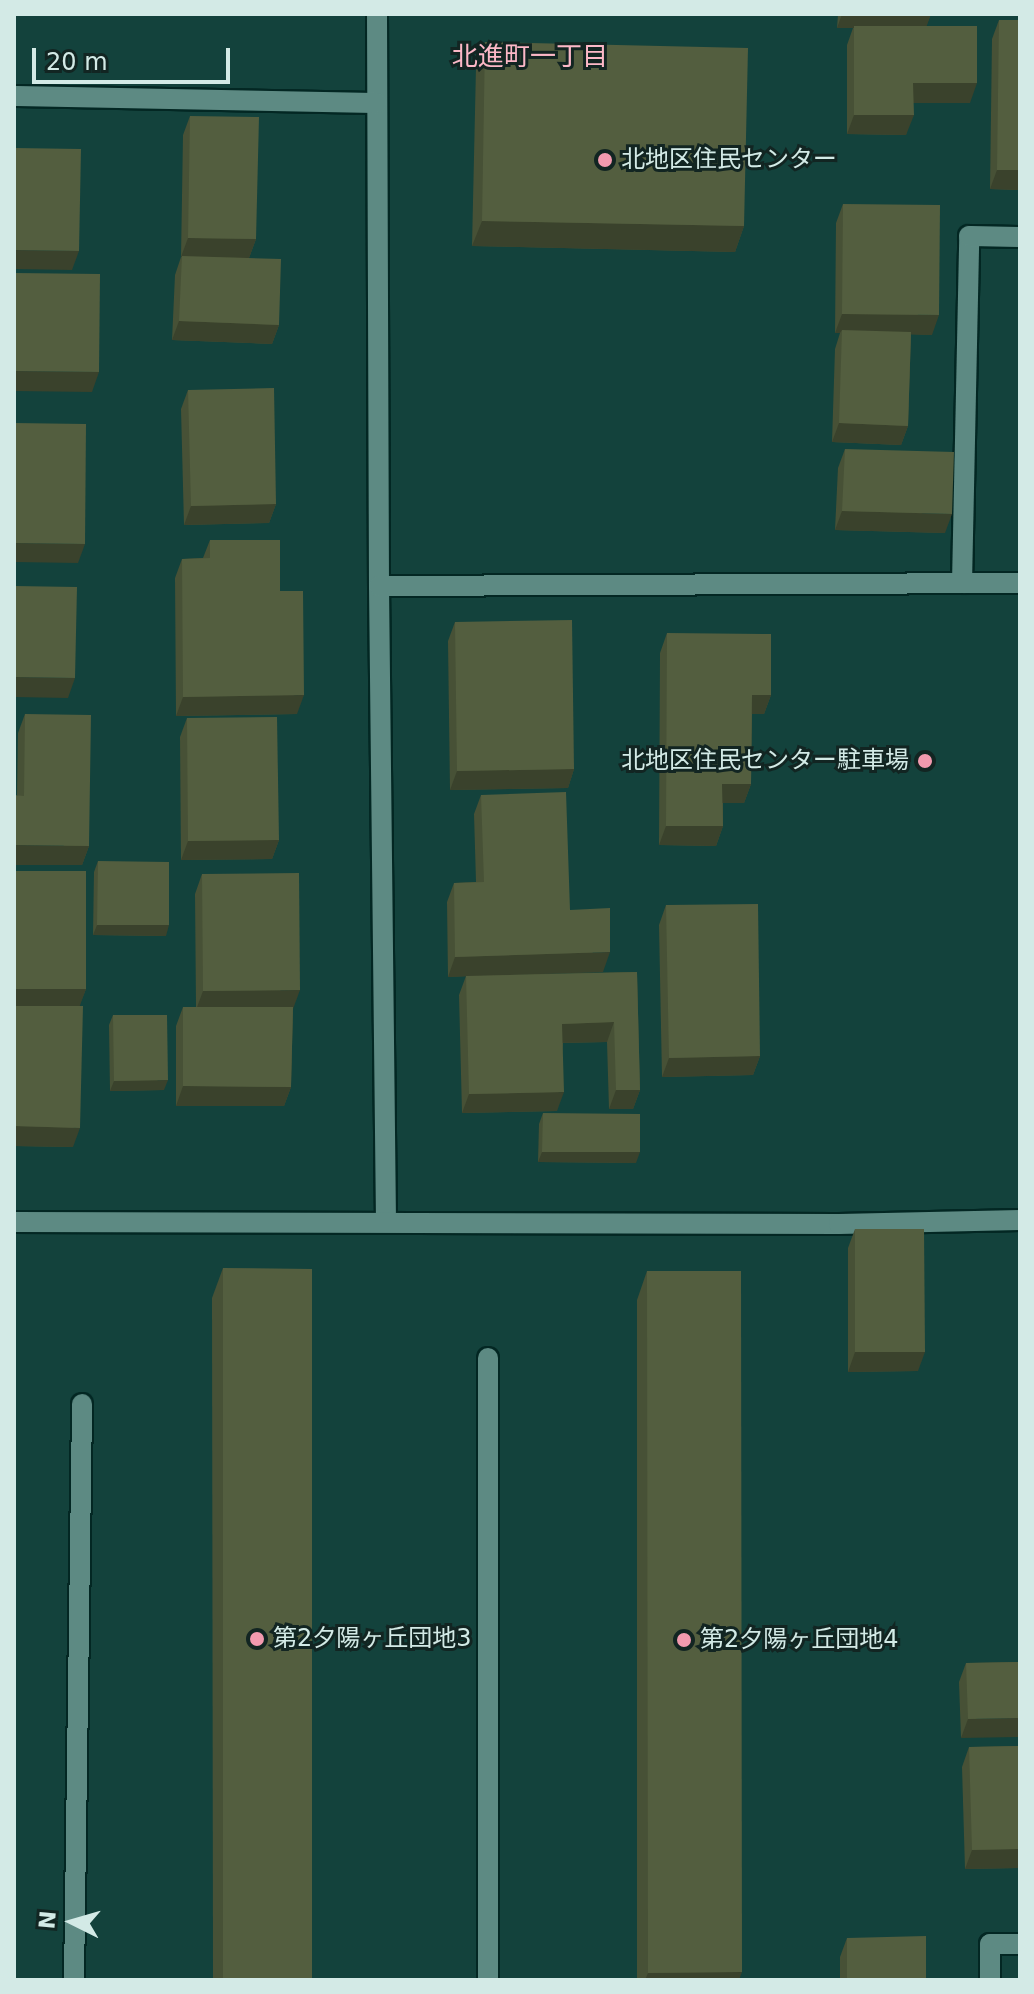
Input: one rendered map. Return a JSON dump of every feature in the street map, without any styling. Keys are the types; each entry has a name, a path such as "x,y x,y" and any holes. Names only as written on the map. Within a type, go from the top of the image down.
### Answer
{"street":[{"path":"377,14 386,1222"},
{"path":"14,96 377,103"},
{"path":"962,583 969,236 1020,237"},
{"path":"379,586 1020,583"},
{"path":"14,1222 839,1224 1020,1220"},
{"path":"488,1358 488,1980"},
{"path":"74,1980 82,1404"},
{"path":"990,1980 990,1944 1020,1944"}],"building":[{"path":"999,20 1020,20 1020,170 997,170"},
{"path":"854,26 977,26 977,83 913,83 914,115 854,115"},
{"name":"北地区住民センター","path":"485,42 748,48 744,226 482,221"},
{"path":"190,116 259,117 256,239 188,238"},
{"path":"14,148 81,149 79,251 14,250"},
{"path":"843,204 940,205 939,315 842,314"},
{"path":"182,256 281,259 279,325 179,321"},
{"path":"15,273 100,274 99,372 14,371"},
{"path":"842,330 911,332 908,426 839,423"},
{"path":"274,388 276,504 191,506 188,390"},
{"path":"14,423 86,424 85,544 14,543"},
{"path":"845,449 954,452 952,514 842,511"},
{"path":"210,540 280,540 280,591 303,591 304,695 183,697 182,559 210,558"},
{"path":"14,586 77,587 75,678 14,677"},
{"path":"572,620 574,769 457,771 455,622"},
{"path":"667,633 771,634 771,695 752,695 751,784 722,784 723,826 666,826"},
{"path":"25,714 91,715 89,846 14,845 14,795 24,796"},
{"path":"277,717 279,840 188,841 187,718"},
{"path":"566,792 570,910 610,908 610,952 455,957 454,883 484,882 481,795"},
{"path":"98,861 169,862 169,925 97,925"},
{"path":"16,871 86,871 86,989 14,989"},
{"path":"299,873 300,990 203,991 202,874"},
{"path":"758,904 760,1056 669,1058 666,905"},
{"path":"637,972 640,1090 616,1090 614,1022 562,1024 564,1092 469,1094 466,976"},
{"path":"14,1006 83,1006 80,1128 14,1126"},
{"path":"183,1007 293,1007 291,1087 183,1086"},
{"path":"113,1015 167,1015 168,1080 114,1081"},
{"path":"543,1113 640,1114 640,1152 542,1152"},
{"path":"855,1229 924,1229 925,1352 855,1352"},
{"name":"第2夕陽ヶ丘団地3","path":"223,1268 312,1269 312,1980 223,1980"},
{"name":"第2夕陽ヶ丘団地4","path":"647,1271 741,1271 742,1972 648,1973"},
{"path":"1020,1662 1020,1718 968,1719 966,1663"},
{"path":"1020,1746 1020,1849 972,1850 969,1747"},
{"path":"926,1936 926,1980 847,1980 847,1938"}],"place":[{"name":"北地区住民センター","path":"605,160"},
{"name":"北地区住民センター駐車場","path":"925,761"},
{"name":"第2夕陽ヶ丘団地3","path":"257,1639"},
{"name":"第2夕陽ヶ丘団地4","path":"684,1640"}],"district":[{"name":"北進町一丁目","path":"530,57"}]}
